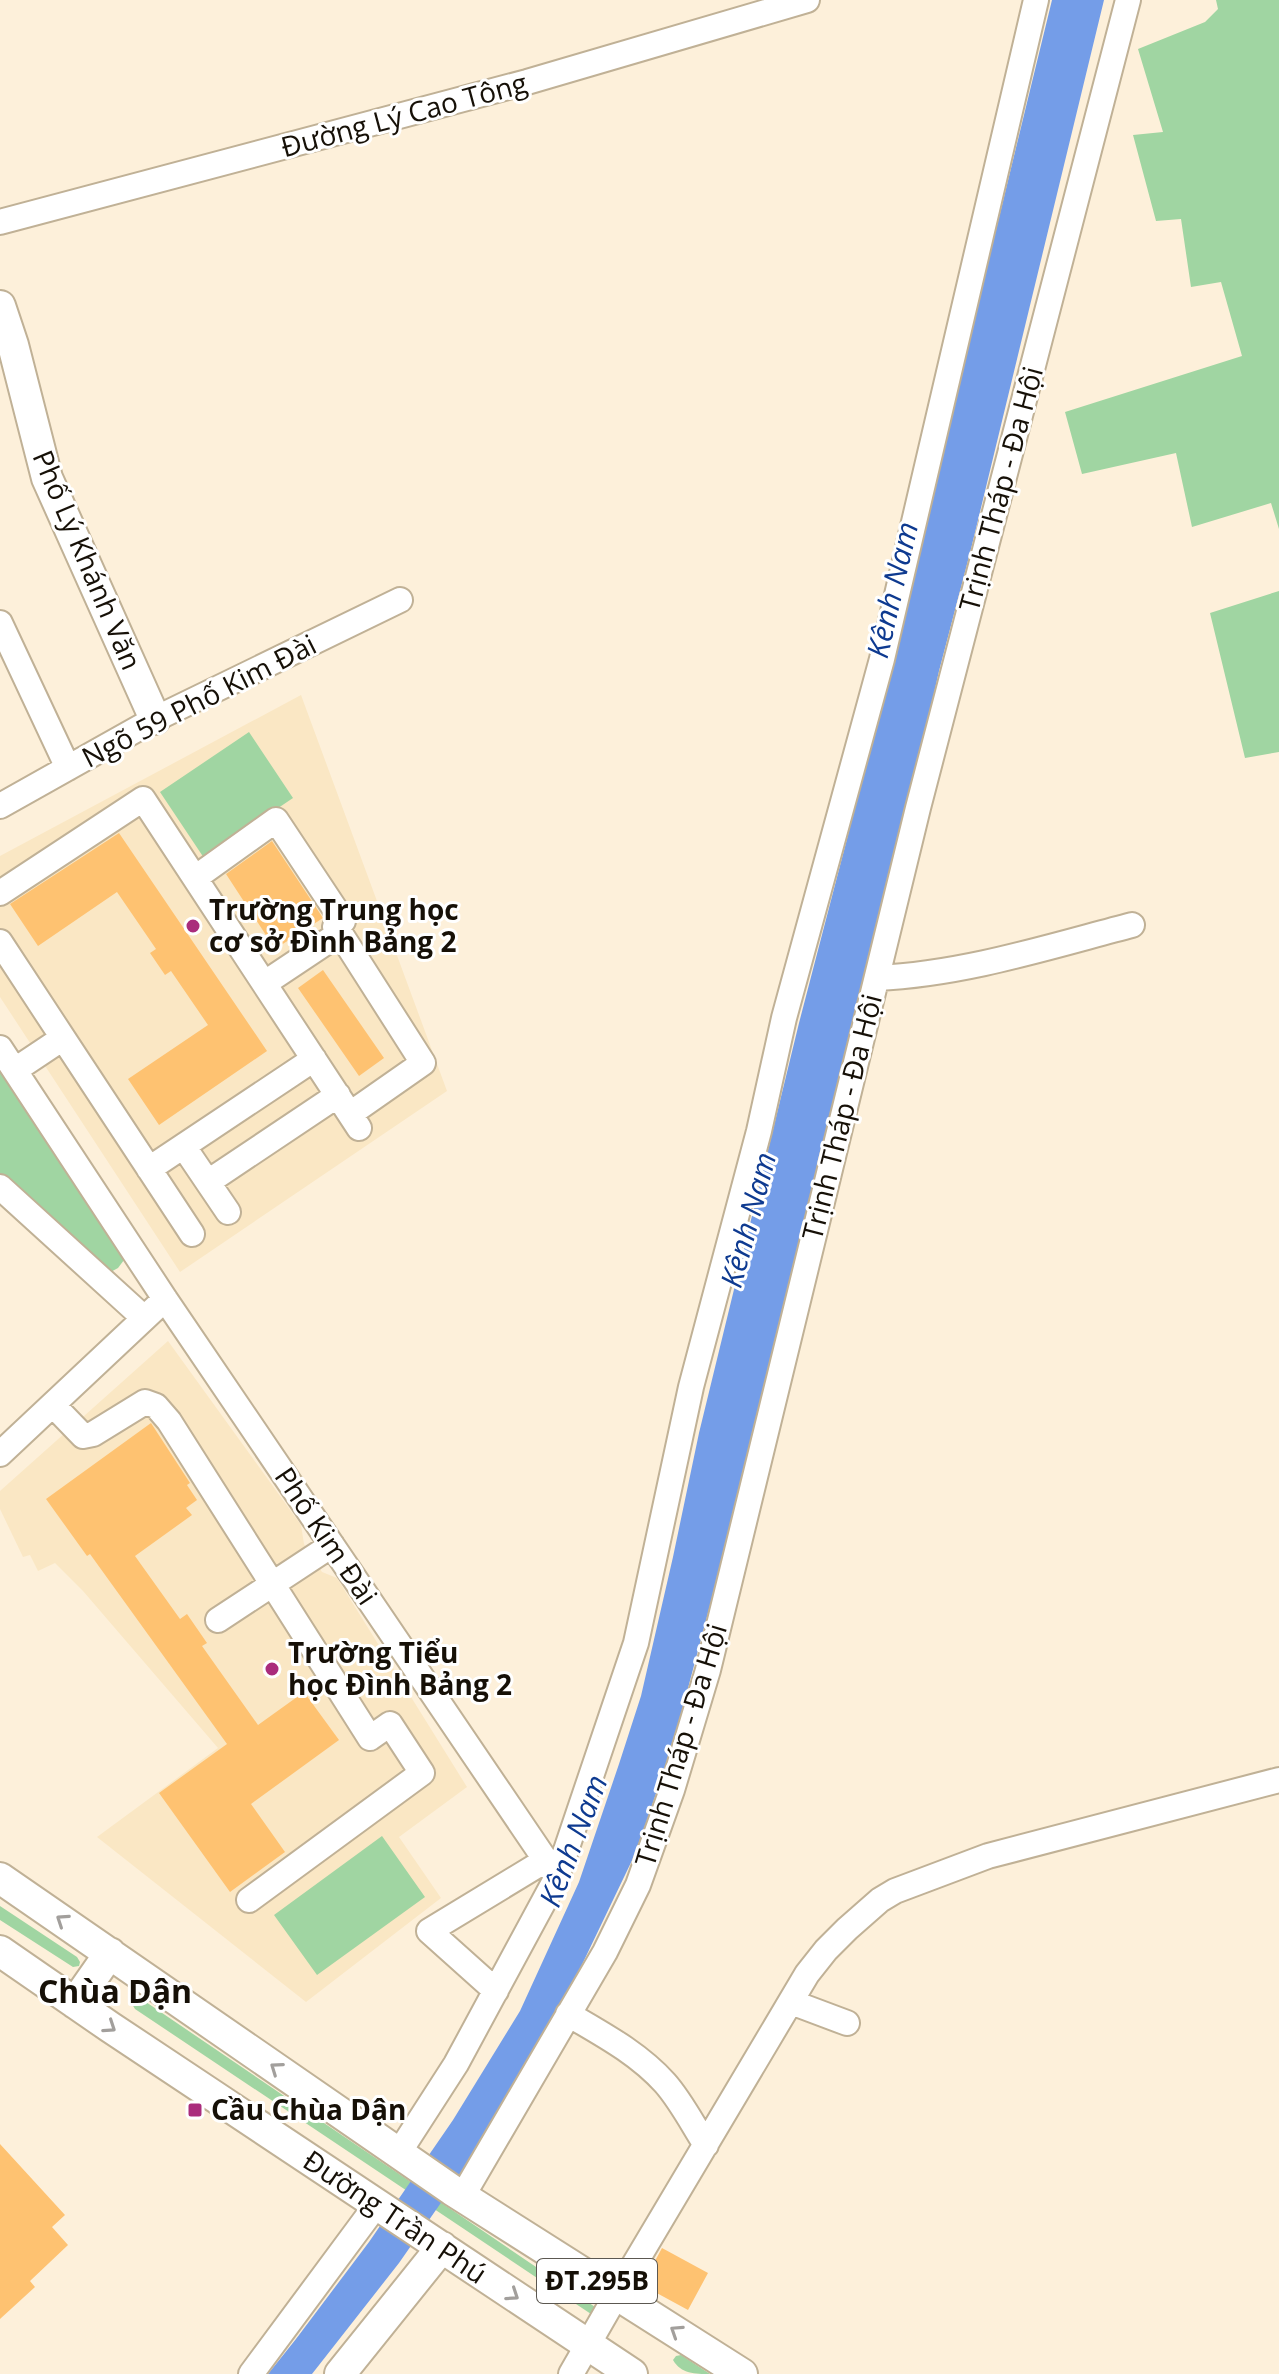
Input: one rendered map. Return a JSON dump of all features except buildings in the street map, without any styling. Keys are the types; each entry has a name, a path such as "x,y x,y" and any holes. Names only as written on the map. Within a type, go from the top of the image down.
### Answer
{"main road":[{"name":"Phố Lý Khánh Văn","path":"0,306 9,372 47,478 155,719"},
{"name":"Đường Trần Phú","path":"0,1878 404,2158 742,2374"},
{"name":"Đường Trần Phú","path":"0,1951 632,2374"},
{"path":"75,2003 110,1953"},
{"path":"340,2374 433,2241"}],"street":[{"name":"Đường Lý Cao Tông","path":"0,222 527,82 807,0"},
{"path":"404,2158 496,1991 552,1869 636,1643 691,1387 759,1131 784,1018 882,659 1036,0"},
{"name":"Trịnh Tháp - Đa Hội","path":"457,2193 605,1952 638,1885 677,1775 708,1670 918,808 1128,0"},
{"name":"Ngõ 59 Phố Kim Đài","path":"0,806 155,719 400,600"},
{"path":"0,623 68,768"},
{"path":"0,893 143,799 349,1112"},
{"path":"195,878 276,820 343,921 335,927 423,1063 349,1112 208,1182"},
{"path":"877,978 918,976 970,967 1132,925"},
{"path":"265,983 340,933"},
{"path":"0,942 192,1234"},
{"path":"15,1070 63,1038"},
{"name":"Phố Kim Đài","path":"0,1048 165,1299 552,1869"},
{"path":"149,1169 314,1059"},
{"path":"184,1147 228,1212"},
{"path":"0,1187 144,1318"},
{"path":"4,1442 53,1405 165,1299"},
{"path":"53,1405 83,1436 93,1434 145,1402 156,1406 169,1421 370,1738 390,1724 422,1773 249,1900"},
{"path":"218,1620 332,1545"},
{"path":"571,2374 807,1974 826,1950 880,1900 895,1891 988,1856 1279,1780"},
{"path":"496,1991 429,1931 552,1869"},
{"path":"791,2002 847,2023"},
{"path":"568,2014 609,2038 667,2084 706,2145"},
{"path":"251,2374 380,2205"}],"shaded area":[{"name":"Trường Trung học cơ sở Đình Bảng 2","path":"301,695 447,1091 180,1272 0,997 0,856"},
{"name":"Trường Tiểu học Đình Bảng 2","path":"168,1341 301,1525 304,1544 322,1572 337,1578 467,1787 399,1837 441,1898 306,2002 97,1837 218,1748 83,1591 55,1563 38,1571 30,1555 23,1557 0,1509 0,1491"}],"green space":[{"path":"1216,0 1279,0 1279,529 1271,503 1192,527 1176,453 1082,474 1065,412 1242,356 1221,282 1191,287 1181,219 1156,221 1133,135 1163,132 1138,49 1205,22 1218,9"},
{"path":"1279,591 1279,752 1245,758 1210,613"},
{"path":"249,732 293,798 204,858 160,792"},
{"path":"0,1068 121,1248 124,1260 118,1268 107,1274 0,1177"},
{"path":"382,1836 425,1897 317,1975 274,1915"},
{"path":"0,1906 77,1957 79,1966 73,1967 0,1920"},
{"path":"135,1999 143,2000 598,2309 591,2314 135,2009 132,2004"},
{"path":"681,2355 710,2374 684,2371 673,2360"}],"water":[{"name":"Kênh Nam","path":"1052,0 1104,0 939,671 888,900 758,1425 675,1737 637,1850 565,2000 461,2174 399,2263 312,2374 268,2374 369,2242 453,2120 520,2011 579,1882 619,1764 641,1696 699,1433 848,835 883,676 957,390"}],"place":[{"name":"Trường Trung học cơ sở Đình Bảng 2","path":"193,926"},
{"name":"Trường Tiểu học Đình Bảng 2","path":"272,1669"},
{"name":"Cầu Chùa Dận","path":"195,2110"}],"district":[{"name":"Chùa Dận","path":"115,1992"}]}
